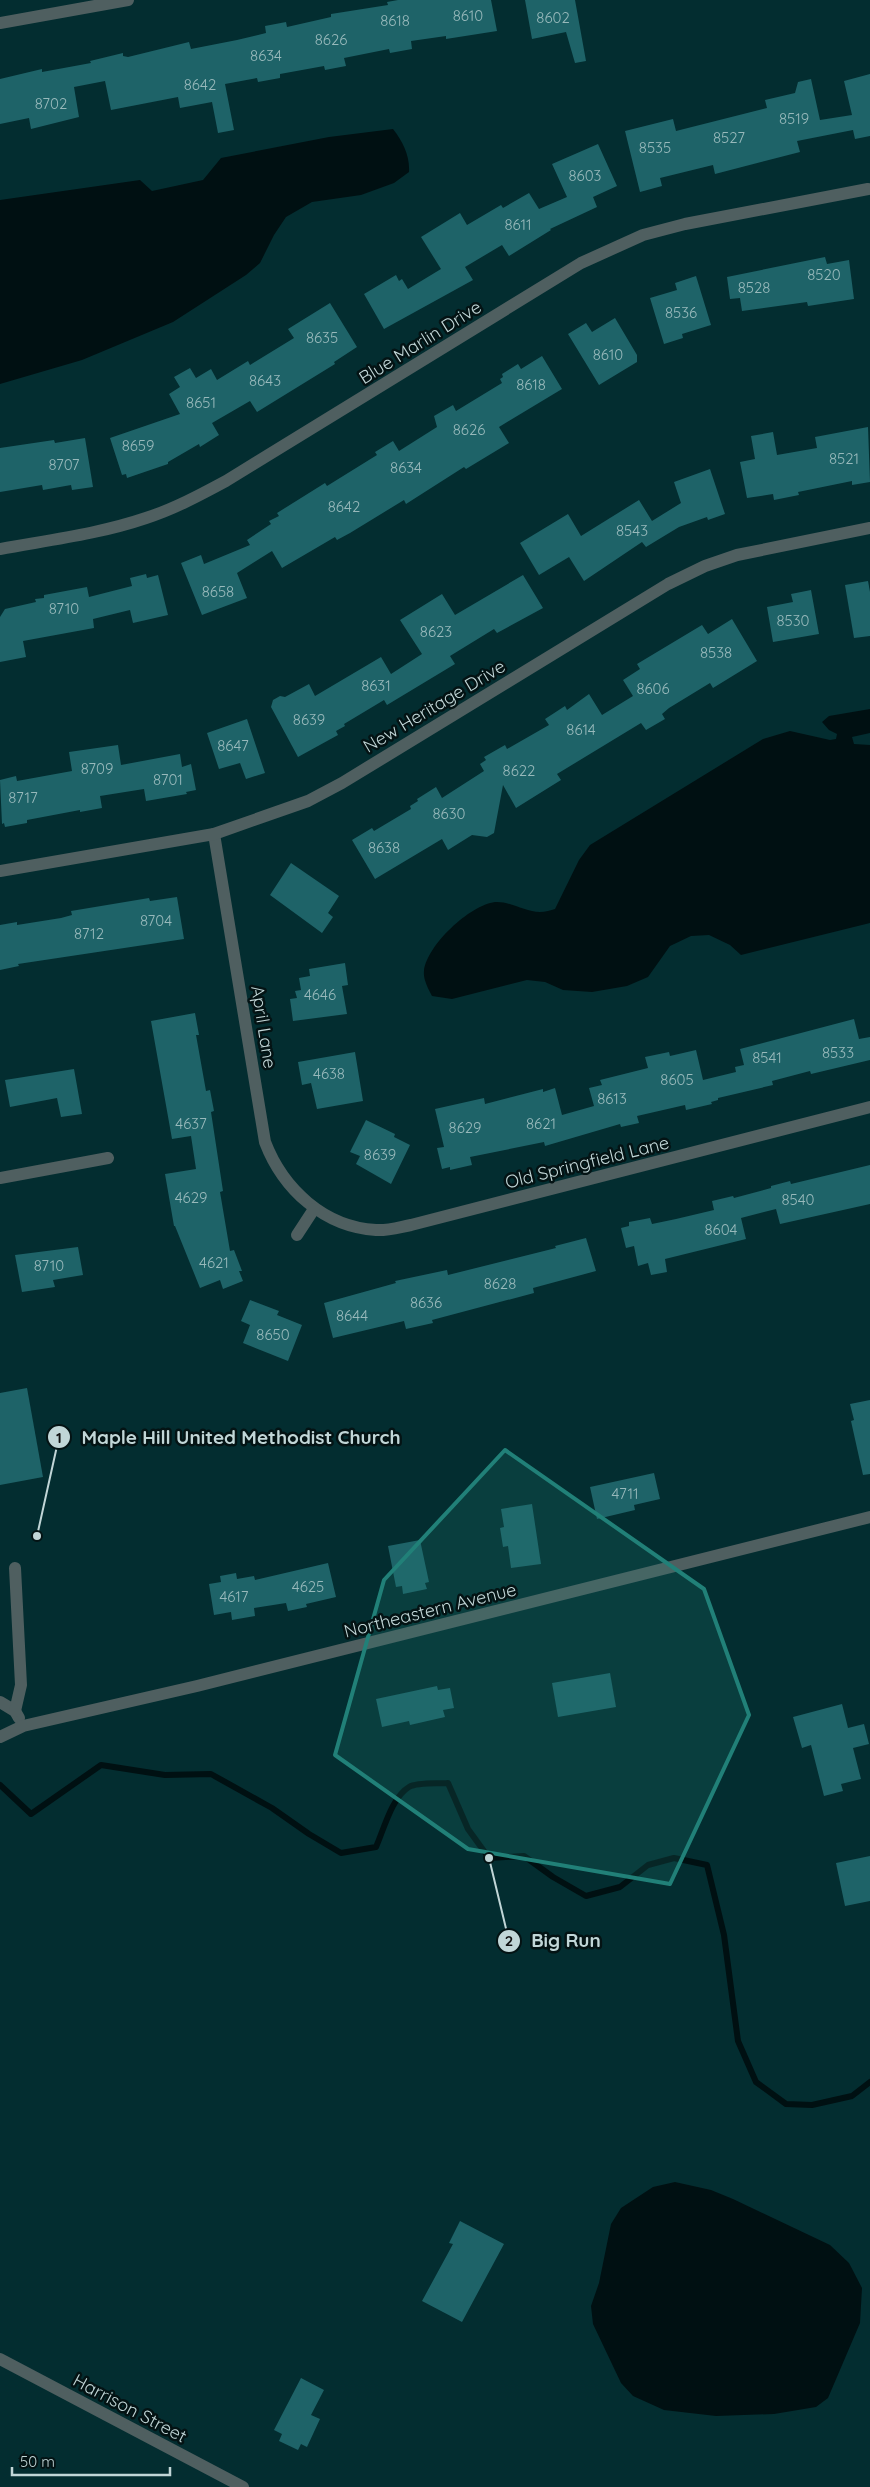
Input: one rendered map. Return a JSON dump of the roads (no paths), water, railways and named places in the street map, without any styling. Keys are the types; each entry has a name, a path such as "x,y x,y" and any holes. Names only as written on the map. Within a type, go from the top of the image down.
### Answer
{"street":[{"path":"0,24 128,0"},
{"name":"Blue Marlin Drive","path":"0,549 103,530 146,518 186,502 226,482 581,263 643,235 685,224 869,189"},
{"name":"New Heritage Drive","path":"0,871 214,834 308,801 342,783 668,584 698,570 747,552 870,528"},
{"name":"April Lane","path":"214,834 265,1142 272,1160 289,1184 314,1209"},
{"name":"Old Springfield Lane","path":"314,1209 342,1222 377,1230 411,1225 870,1107"},
{"path":"0,1178 108,1158"},
{"path":"297,1235 314,1209"},
{"name":"Northeastern Avenue","path":"0,1737 23,1726 197,1686 870,1517"},
{"path":"15,1568 21,1685 15,1711"},
{"path":"0,1702 15,1711 23,1726"},
{"name":"Harrison Street","path":"0,2359 243,2487"}],"waterway":[{"path":"0,1785 31,1814 101,1765 165,1775 211,1774 272,1808 309,1834 341,1853 376,1847 393,1806 409,1787 422,1784 448,1783 468,1829 489,1858 524,1856 553,1877 586,1896 620,1887 648,1865 674,1858 707,1865 724,1935 738,2041 756,2082 786,2104 812,2105 852,2096 870,2082"}],"place":[{"name":"Maple Hill United Methodist Church","path":"37,1536"},
{"name":"Big Run","path":"489,1858"}]}
